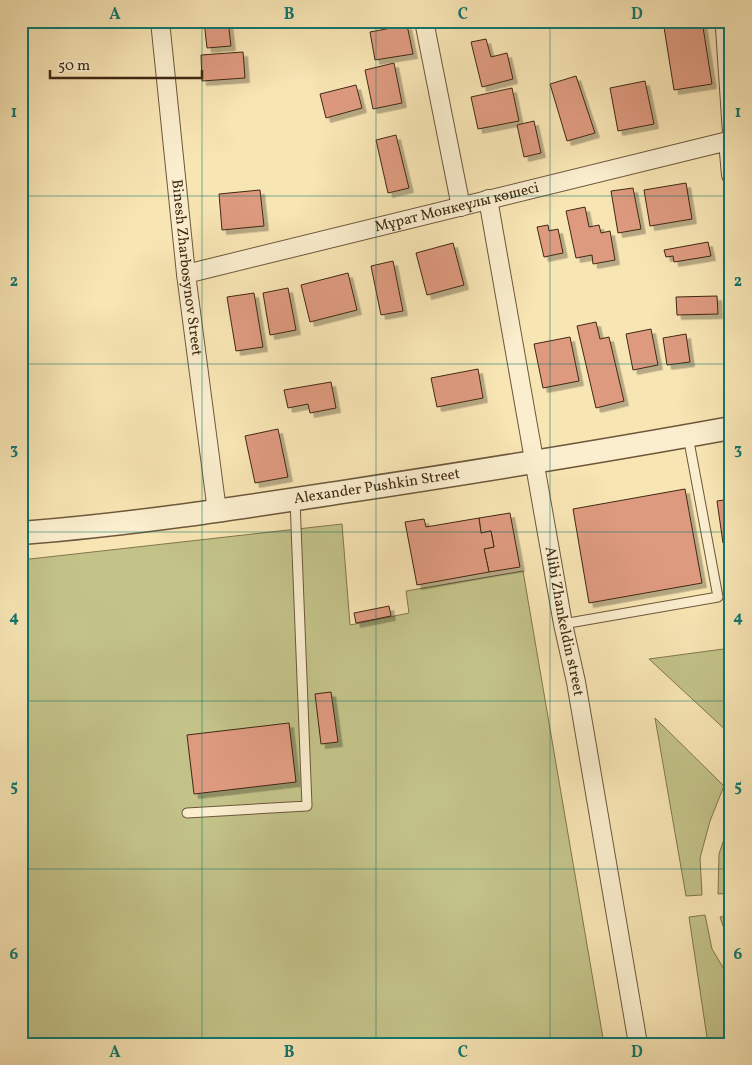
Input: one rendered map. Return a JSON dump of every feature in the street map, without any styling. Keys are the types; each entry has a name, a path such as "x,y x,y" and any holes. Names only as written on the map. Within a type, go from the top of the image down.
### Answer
{"street":[{"name":"Binesh Zharbosynov Street","path":"160,21 186,274 217,511"},
{"path":"424,21 461,207"},
{"name":"Мұрат Монкеұлы көшесі","path":"186,274 728,141"},
{"path":"728,141 731,175"},
{"name":"Alibi Zhankeldin street","path":"488,199 563,624 576,682 638,1044"},
{"name":"Alexander Pushkin Street","path":"21,533 100,527 295,500 535,463 731,428"}],"lane":[{"path":"720,21 728,141"},
{"path":"563,624 718,597 688,436"},
{"path":"187,812 307,806 295,500"}],"green space":[{"path":"342,524 350,625 409,613 406,591 523,571 604,1044 21,1044 21,560"},
{"path":"731,648 731,735 649,659"},
{"path":"655,718 724,786 710,821 700,858 702,895 686,896"},
{"path":"731,818 731,893 718,894 719,854"},
{"path":"705,915 712,949 731,981 731,1038 726,1044 708,1044 689,917"},
{"path":"731,916 731,950 720,917"}],"building":[{"path":"204,21 228,21 231,46 207,48"},
{"path":"663,21 702,21 712,84 674,90"},
{"path":"407,25 413,54 375,60 370,32"},
{"path":"486,39 491,57 507,53 513,79 482,87 471,42"},
{"path":"243,52 245,78 202,81 201,55"},
{"path":"394,63 402,103 373,109 365,70"},
{"path":"576,76 595,133 567,141 550,84"},
{"path":"645,81 654,124 618,131 610,88"},
{"path":"356,85 362,108 326,118 320,94"},
{"path":"512,88 519,121 478,129 471,97"},
{"path":"534,121 541,153 524,157 517,125"},
{"path":"396,135 409,188 388,193 376,140"},
{"path":"686,183 692,219 650,226 644,190"},
{"path":"633,188 641,229 618,233 611,191"},
{"path":"260,190 264,226 222,230 219,194"},
{"path":"585,207 589,227 599,225 601,233 610,231 615,260 593,264 592,255 576,258 566,211"},
{"path":"548,225 549,231 558,229 563,253 544,257 537,227"},
{"path":"708,242 711,256 674,262 673,256 666,257 664,250"},
{"path":"453,243 464,285 427,295 416,253"},
{"path":"393,261 403,311 381,315 371,266"},
{"path":"348,273 357,310 310,322 301,285"},
{"path":"288,288 296,330 270,335 263,293"},
{"path":"254,293 263,347 236,351 227,297"},
{"path":"717,296 718,314 677,315 676,297"},
{"path":"596,322 600,339 609,337 624,401 596,408 577,326"},
{"path":"651,329 658,365 633,370 626,334"},
{"path":"686,334 690,362 667,365 663,338"},
{"path":"570,337 579,381 543,388 534,344"},
{"path":"478,369 483,398 437,407 431,378"},
{"path":"331,382 336,408 310,413 308,404 288,408 284,390"},
{"path":"278,429 288,477 255,483 245,436"},
{"path":"685,489 702,583 589,603 573,509"},
{"path":"731,499 731,541 723,543 717,501"},
{"path":"510,513 520,567 489,572 484,549 494,547 491,531 481,533 479,518"},
{"path":"479,518 481,533 491,531 494,547 484,549 489,572 417,585 405,522 424,519 426,527"},
{"path":"389,606 391,616 356,623 354,613"},
{"path":"331,692 338,742 321,744 315,694"},
{"path":"289,723 296,782 194,794 187,735"}]}
